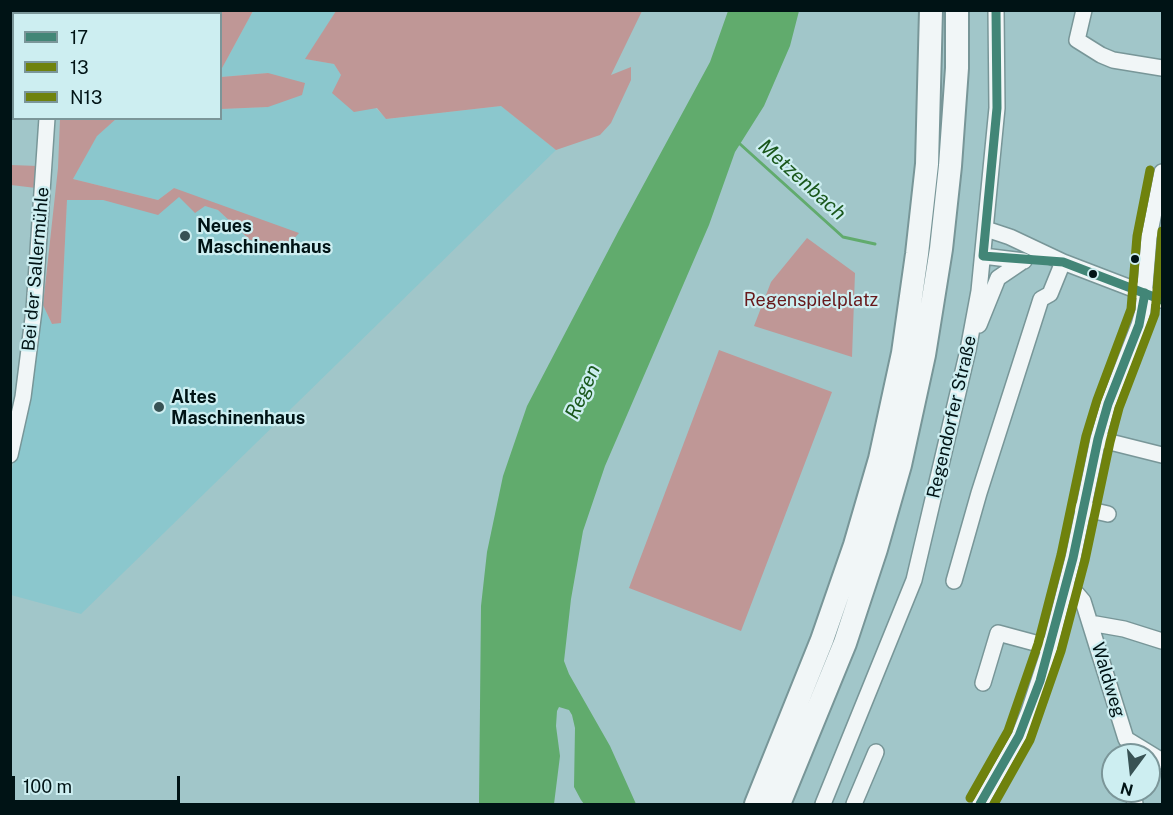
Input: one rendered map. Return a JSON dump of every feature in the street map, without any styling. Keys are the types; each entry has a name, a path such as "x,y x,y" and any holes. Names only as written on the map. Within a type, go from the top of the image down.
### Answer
{"highway":[{"path":"756,804 822,640 855,545 880,459 903,353 917,254 927,164 931,72 930,10"},
{"path":"779,804 845,643 876,549 900,465 924,355 941,249 957,68 957,10"}],"street":[{"name":"Regendorfer Straße","path":"823,804 914,580 968,350 983,256 997,108 996,10"},
{"path":"1084,10 1077,40 1113,60 1162,68"},
{"name":"Bei der Sallermühle","path":"10,455 22,397 34,310 47,120"},
{"path":"980,804 1019,736 1050,647 1073,558 1098,439 1108,404 1143,310 1149,237 1161,188 1162,172"},
{"path":"986,229 1162,300"},
{"path":"983,256 1023,261 1063,262"},
{"path":"968,350 998,278 1023,261"},
{"path":"954,581 979,493 1041,299 1050,294 1063,262"},
{"path":"1098,439 1162,455"},
{"path":"1082,508 1108,514"},
{"name":"Waldweg","path":"1065,590 1077,594 1083,601 1126,743"},
{"path":"1090,624 1124,629 1162,641"},
{"path":"983,683 998,633 1050,647"},
{"path":"854,804 876,752"}],"shaded area":[{"path":"253,11 336,11 306,59 334,64 341,75 387,119 501,106 556,150 81,614 11,595 11,473 27,409 43,305 52,324 61,322 67,200 103,200 130,206 179,197 218,210 250,240 292,241 174,188 158,200 73,179 97,135 115,120 222,120 222,109 268,107 268,73 222,77 222,68"}],"green space":[{"path":"158,10 253,10 222,68 222,12 157,12"},
{"path":"336,11 642,11 611,75 631,67 631,80 611,123 600,135 556,150 501,106 386,119 377,108 354,112 332,93 341,75 334,64 305,59"},
{"path":"268,73 305,83 302,95 268,107 222,109 222,77"},
{"path":"60,120 115,120 97,136 73,179 158,200 174,188 299,233 292,241 277,246 250,240 218,210 205,206 195,213 179,197 158,215 103,200 67,200 61,323 52,324 43,305 58,168"},
{"path":"11,165 38,166 36,188 11,185"},
{"name":"Regenspielplatz","path":"807,238 855,273 852,357 754,326 771,282"},
{"path":"719,350 832,392 741,631 629,588"}],"water":[{"name":"Regen","path":"728,11 799,11 790,46 764,106 735,152 709,225 605,466 583,531 571,599 564,661 610,746 636,804 584,804 574,787 575,728 572,715 569,710 559,707 556,726 560,756 554,804 479,804 481,606 487,552 503,476 527,406 710,62"}],"waterway":[{"name":"Metzenbach","path":"740,144 843,237 875,244"}],"transit line":[{"name":"17","path":"996,10 997,108 983,256 1063,262 1162,300"},
{"name":"N13","path":"970,798 1008,731 1038,644 1061,555 1086,436 1131,309 1137,236 1150,170"},
{"name":"13","path":"994,804 1030,740 1061,651 1085,560 1119,408 1155,314 1162,231"},
{"name":"17","path":"980,804 1019,736 1040,681 1073,558 1098,439 1108,404 1139,325 1145,293"}],"place":[{"name":"Neues Maschinenhaus","path":"185,236"},
{"name":"Altes Maschinenhaus","path":"159,407"}]}
